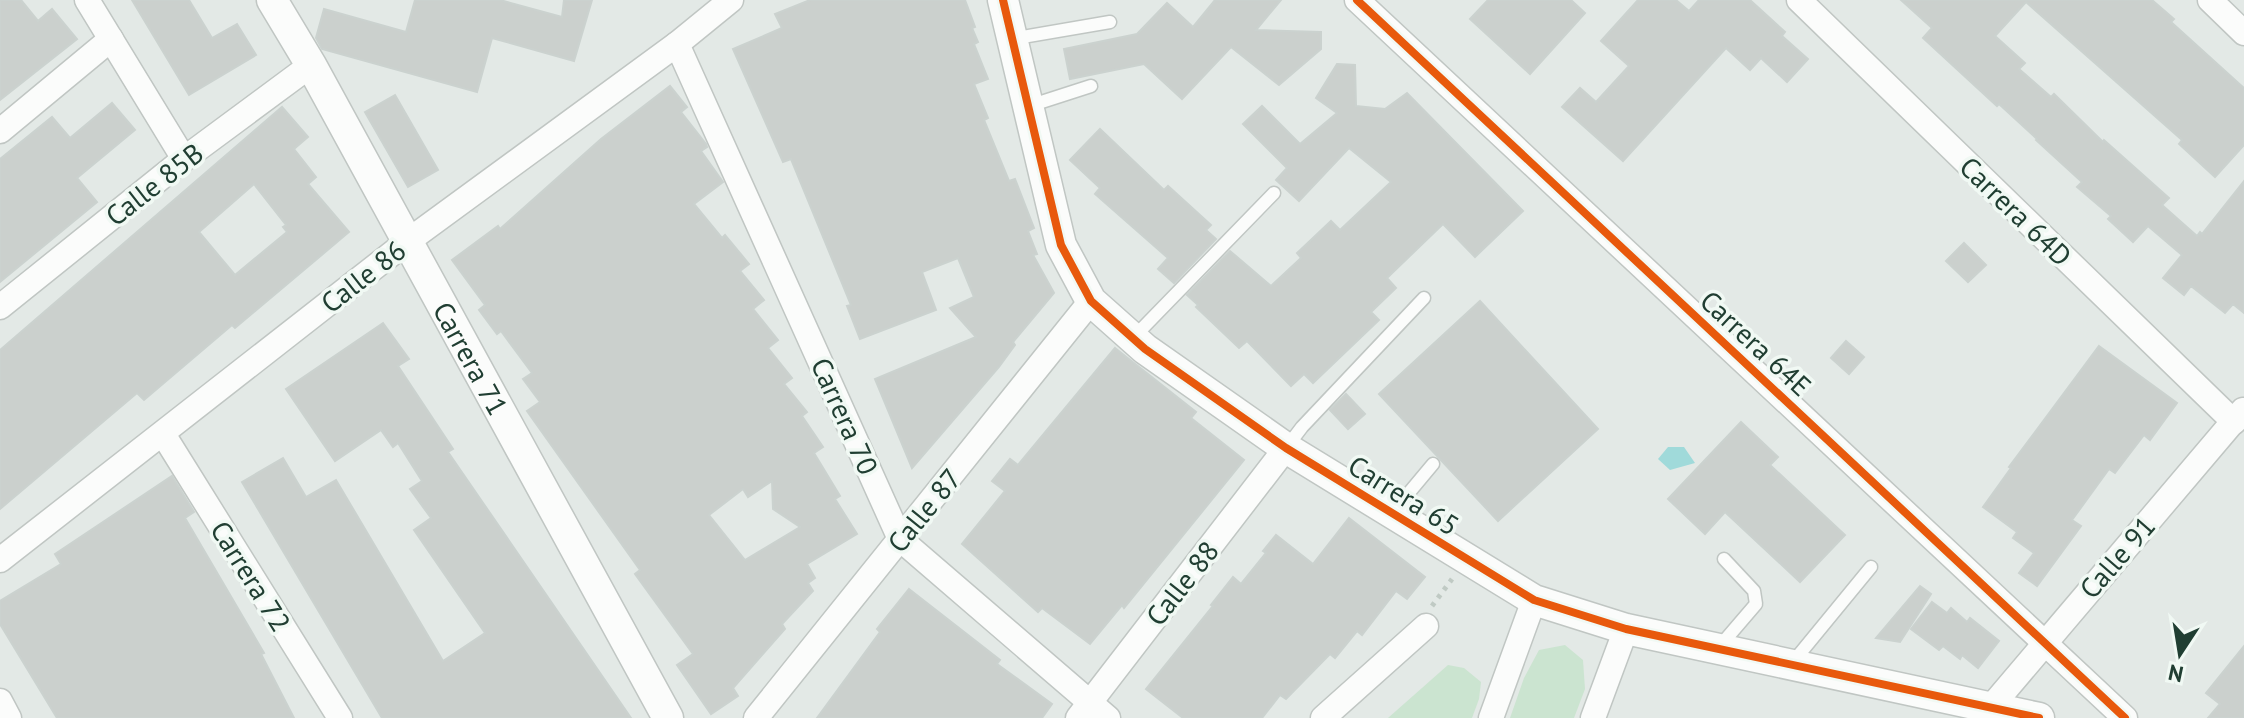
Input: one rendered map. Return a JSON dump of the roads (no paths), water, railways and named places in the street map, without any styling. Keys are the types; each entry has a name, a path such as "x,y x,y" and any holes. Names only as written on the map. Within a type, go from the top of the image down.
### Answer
{"street":[{"path":"87,0 184,159"},
{"name":"Carrera 71","path":"272,0 311,65 668,718"},
{"name":"Calle 86","path":"0,560 408,241 677,44 731,0"},
{"name":"Carrera 65","path":"1003,0 1061,245 1091,301 1133,338 1286,448 1534,600 1626,629 2039,718"},
{"name":"Carrera 64E","path":"1357,0 2125,718"},
{"name":"Carrera 64D","path":"1799,0 2239,415"},
{"path":"2210,0 2244,33"},
{"path":"0,131 111,39"},
{"name":"Carrera 70","path":"677,44 900,539 1091,713"},
{"name":"Calle 85B","path":"0,307 184,159 311,65"},
{"name":"Calle 87","path":"756,718 1091,301"},
{"name":"Calle 91","path":"1991,707 2239,415"},
{"name":"Carrera 72","path":"163,434 340,718"},
{"name":"Calle 88","path":"1091,713 1286,448"},
{"path":"1491,718 1534,600"},
{"path":"1323,718 1426,626"},
{"path":"1593,718 1626,629"},
{"path":"0,701 9,718"}],"lane":[{"path":"1011,39 1110,22"},
{"path":"1026,107 1091,86"},
{"path":"1133,338 1274,193"},
{"path":"1286,448 1302,427 1424,298"},
{"path":"1392,513 1433,464"},
{"path":"1718,649 1756,604 1754,591 1724,559"},
{"path":"1791,664 1871,567"}],"water":[{"path":"1668,447 1684,447 1695,463 1670,470 1658,459"}]}
